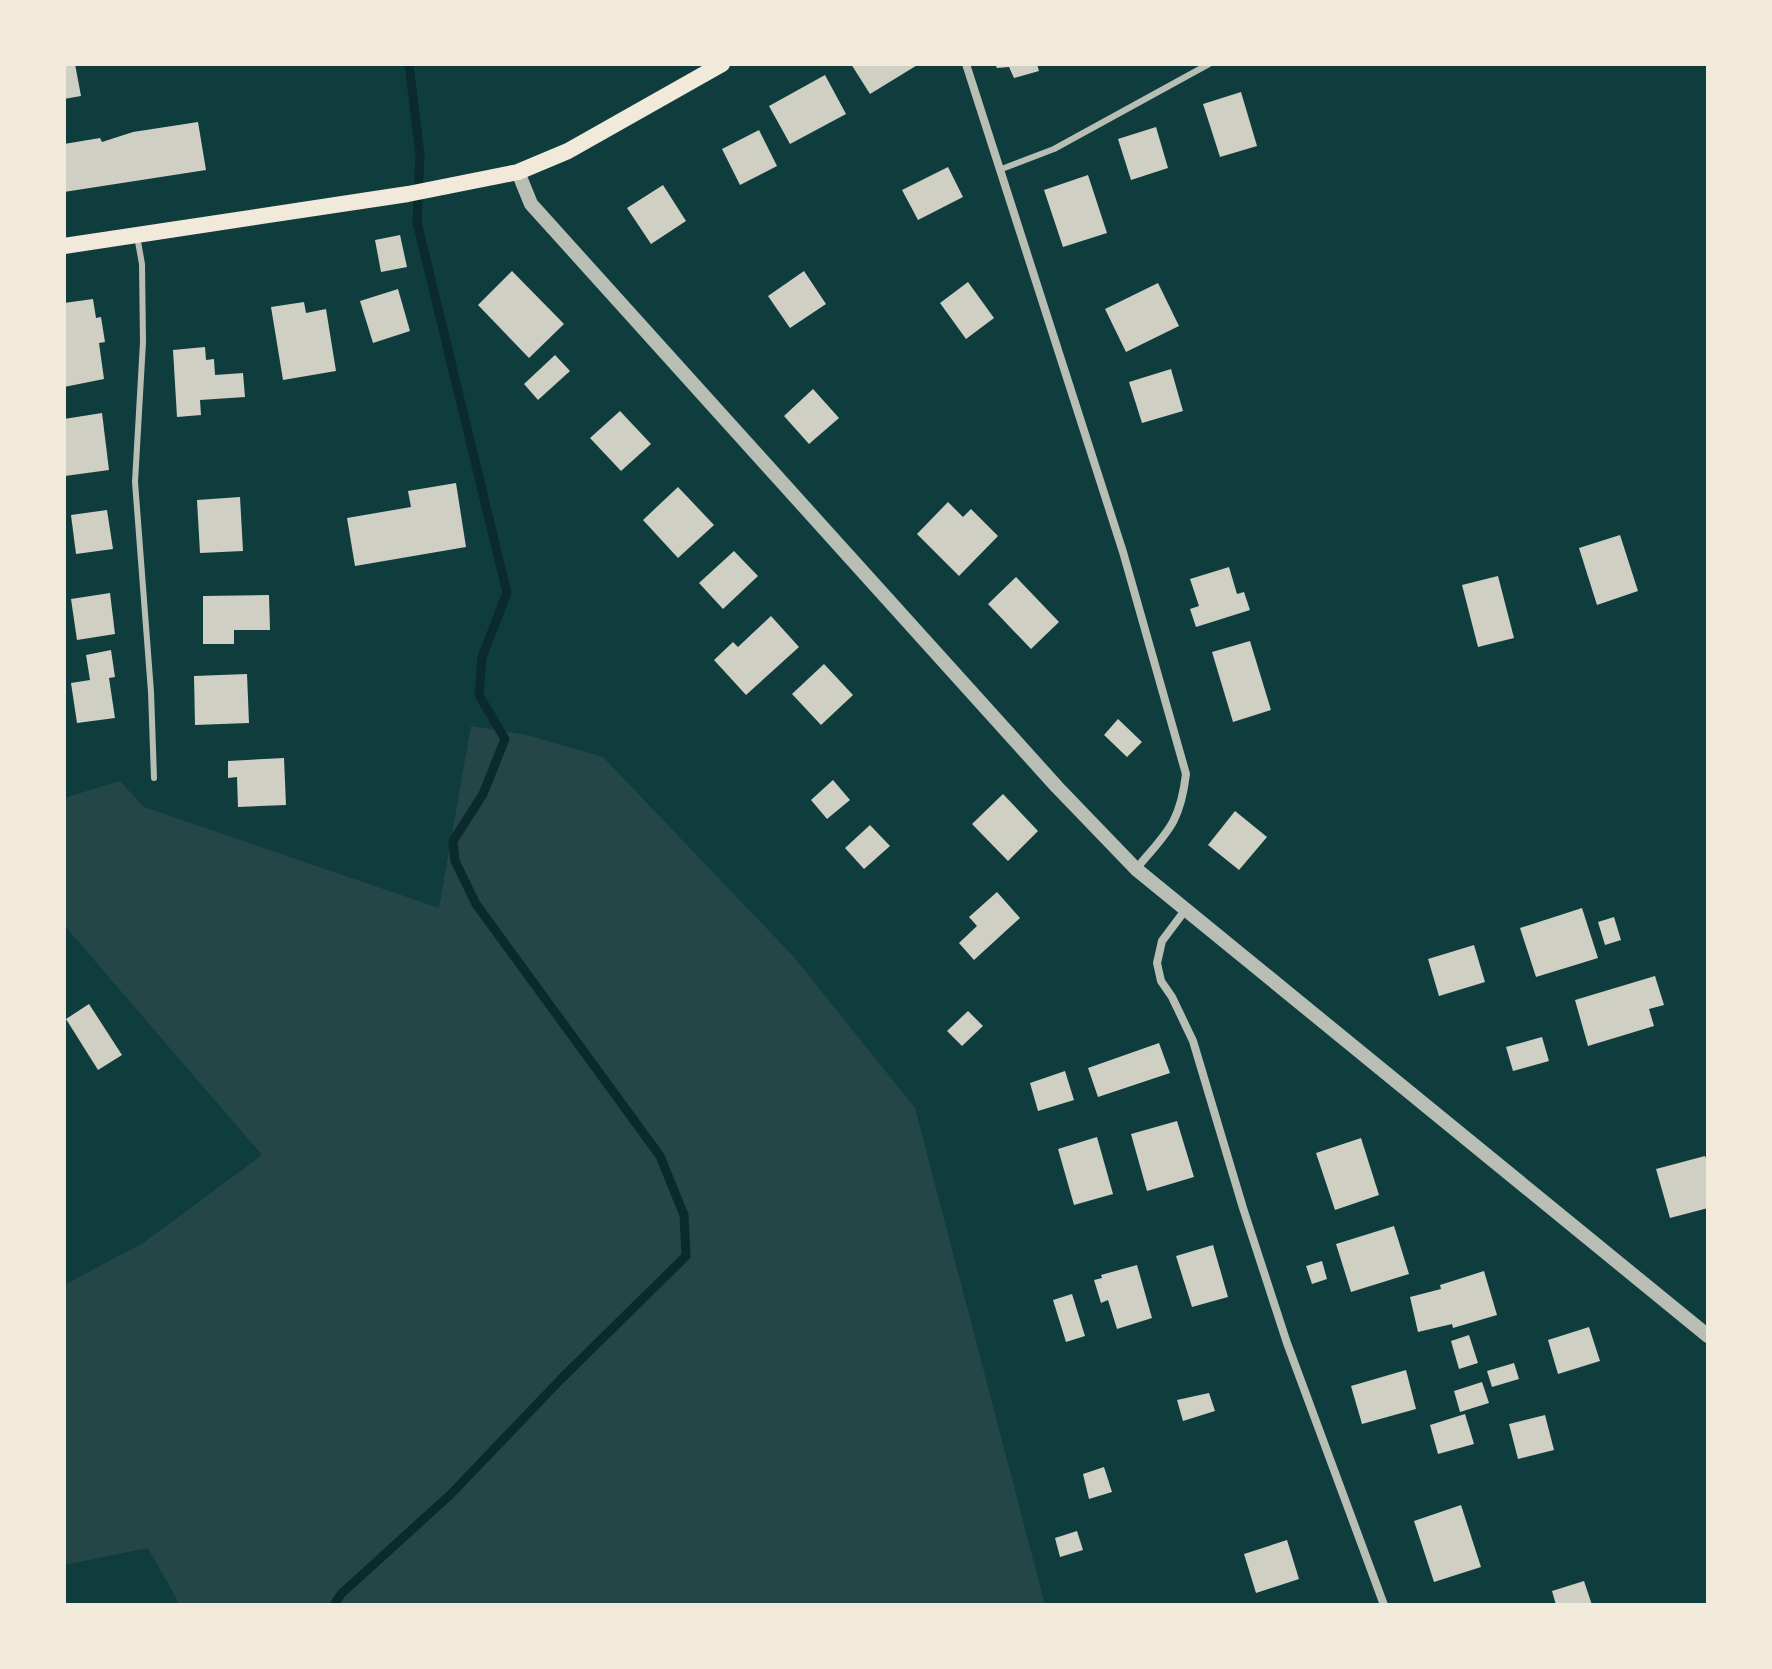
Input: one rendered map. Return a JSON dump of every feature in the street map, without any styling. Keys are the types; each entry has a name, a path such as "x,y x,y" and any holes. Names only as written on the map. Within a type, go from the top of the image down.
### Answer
{"main road":[{"path":"64,246 408,194 518,172 568,151 718,65"}],"street":[{"path":"966,64 1123,552 1186,774 1176,820 1136,869"},
{"path":"518,172 531,204 1057,787 1136,869 1708,1336"},
{"path":"1186,909 1162,941 1157,963 1161,981 1193,1041 1282,1328 1384,1605"}],"lane":[{"path":"999,170 1054,149 1209,64"},
{"path":"137,236 142,264 143,342 135,482 150,677 154,778"}],"shaded area":[{"path":"471,726 527,735 603,757 793,956 915,1108 1045,1605 180,1605 148,1548 64,1565 64,1285 143,1243 262,1155 64,925 64,798 120,781 144,807 439,908"}],"building":[{"path":"64,64 75,64 81,96 64,99"},
{"path":"851,64 919,64 870,94"},
{"path":"995,64 1037,64 1039,71 1014,78 1009,67 997,68"},
{"path":"825,75 846,114 790,144 769,106"},
{"path":"1241,92 1257,146 1220,157 1203,104"},
{"path":"198,122 206,170 64,192 64,144 100,138 102,142 133,132"},
{"path":"1156,127 1168,168 1131,180 1118,139"},
{"path":"759,130 777,166 740,185 722,149"},
{"path":"948,167 963,197 918,220 902,190"},
{"path":"1088,175 1107,233 1063,247 1044,190"},
{"path":"663,185 686,221 651,244 627,208"},
{"path":"400,235 407,267 381,272 375,240"},
{"path":"512,271 564,324 529,358 478,305"},
{"path":"804,271 826,304 790,328 768,296"},
{"path":"968,282 994,318 966,339 940,303"},
{"path":"1158,283 1179,326 1126,352 1105,309"},
{"path":"398,289 410,331 373,343 360,301"},
{"path":"93,299 96,318 101,317 105,342 99,343 104,379 64,387 64,303"},
{"path":"304,302 306,313 326,309 336,371 283,380 271,307"},
{"path":"205,347 206,360 214,359 215,375 243,373 245,397 200,400 201,415 177,417 173,350"},
{"path":"555,355 570,371 538,400 524,384"},
{"path":"1171,369 1183,411 1142,423 1129,382"},
{"path":"813,389 839,418 809,444 784,416"},
{"path":"620,411 651,444 621,471 590,438"},
{"path":"102,413 109,470 65,476 64,419"},
{"path":"456,483 466,547 355,566 347,518 411,507 408,491"},
{"path":"678,487 714,525 678,558 643,520"},
{"path":"240,497 243,551 200,553 197,500"},
{"path":"948,502 963,517 971,509 998,536 959,576 917,534"},
{"path":"107,510 113,549 76,554 71,515"},
{"path":"1620,535 1638,591 1597,605 1579,548"},
{"path":"734,551 758,576 723,609 699,583"},
{"path":"1229,567 1237,594 1244,592 1250,610 1196,627 1190,609 1199,606 1190,579"},
{"path":"1498,576 1514,638 1478,647 1462,585"},
{"path":"1016,577 1059,622 1031,649 988,604"},
{"path":"110,593 115,634 77,640 71,599"},
{"path":"269,595 270,630 234,630 234,644 203,644 203,596"},
{"path":"771,616 799,647 746,695 714,660 733,642 738,647"},
{"path":"1250,641 1271,710 1233,722 1212,652"},
{"path":"111,650 115,677 109,678 115,718 77,723 71,683 90,680 86,655"},
{"path":"824,664 853,695 821,725 792,694"},
{"path":"247,674 249,723 195,725 194,676"},
{"path":"1118,719 1142,742 1127,757 1104,735"},
{"path":"284,758 286,805 238,807 237,777 228,778 228,761"},
{"path":"833,780 850,800 827,819 811,800"},
{"path":"1003,794 1038,831 1008,861 972,824"},
{"path":"1235,811 1267,837 1239,870 1208,845"},
{"path":"870,825 890,846 864,869 845,848"},
{"path":"997,892 1020,918 974,960 959,943 977,926 969,917"},
{"path":"1582,908 1598,958 1536,977 1520,928"},
{"path":"1614,917 1621,940 1605,945 1598,922"},
{"path":"1474,945 1485,982 1439,996 1428,959"},
{"path":"1655,976 1664,1005 1649,1009 1654,1026 1588,1046 1575,1000"},
{"path":"89,1004 122,1055 98,1070 66,1019"},
{"path":"968,1011 983,1026 962,1046 947,1031"},
{"path":"1542,1037 1549,1061 1513,1071 1506,1047"},
{"path":"1159,1043 1170,1073 1098,1097 1088,1068"},
{"path":"1065,1071 1074,1100 1038,1111 1030,1083"},
{"path":"1177,1121 1194,1177 1147,1191 1131,1134"},
{"path":"1097,1137 1113,1194 1074,1205 1058,1149"},
{"path":"1361,1138 1379,1195 1335,1210 1316,1153"},
{"path":"1705,1156 1708,1163 1708,1208 1670,1218 1656,1169"},
{"path":"1394,1226 1409,1274 1351,1292 1336,1244"},
{"path":"1213,1245 1228,1297 1192,1307 1176,1256"},
{"path":"1322,1261 1327,1279 1312,1284 1306,1266"},
{"path":"1137,1265 1152,1318 1117,1329 1108,1300 1101,1303 1094,1280 1102,1278 1101,1275"},
{"path":"1484,1271 1497,1315 1453,1328 1452,1324 1418,1332 1410,1297 1441,1289 1440,1285"},
{"path":"1072,1294 1085,1336 1066,1342 1053,1300"},
{"path":"1589,1327 1600,1361 1558,1374 1548,1340"},
{"path":"1469,1335 1478,1363 1459,1369 1451,1341"},
{"path":"1514,1363 1519,1379 1492,1387 1487,1371"},
{"path":"1406,1370 1416,1409 1362,1424 1351,1386"},
{"path":"1482,1382 1489,1403 1460,1412 1454,1391"},
{"path":"1209,1393 1215,1411 1183,1421 1177,1400"},
{"path":"1465,1414 1474,1444 1438,1454 1430,1425"},
{"path":"1545,1415 1554,1450 1518,1459 1509,1424"},
{"path":"1104,1467 1112,1492 1089,1499 1083,1474"},
{"path":"1461,1505 1481,1567 1434,1582 1414,1521"},
{"path":"1077,1531 1083,1550 1060,1557 1055,1538"},
{"path":"1287,1540 1299,1579 1256,1593 1244,1554"},
{"path":"1584,1581 1592,1605 1556,1605 1552,1591"}],"waterway":[{"path":"334,1605 341,1594 451,1494 561,1379 686,1256 684,1215 660,1156 476,904 455,861 453,841 483,794 505,739 479,695 482,657 507,593 417,222 420,155 409,64"}]}
